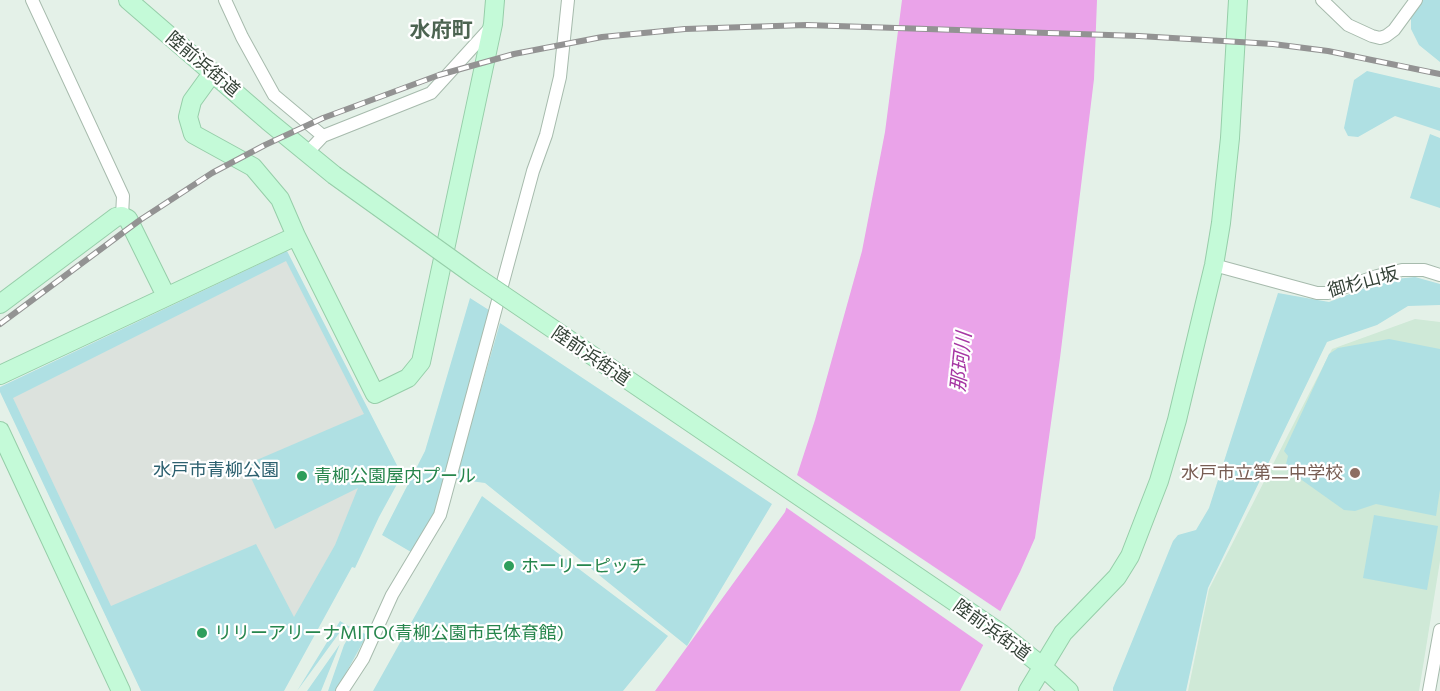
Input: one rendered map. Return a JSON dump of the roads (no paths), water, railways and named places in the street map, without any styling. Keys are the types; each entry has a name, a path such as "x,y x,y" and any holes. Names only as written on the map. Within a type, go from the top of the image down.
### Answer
{"street":[{"path":"32,0 123,196 122,216"},
{"name":"陸前浜街道","path":"128,0 334,175 475,276 1002,634 1043,666 1069,691"},
{"path":"225,0 242,38 274,95 323,136"},
{"path":"213,72 192,101 188,117 193,134 253,167 280,199 296,236 375,394 408,378 421,362 493,24 495,0"},
{"path":"342,691 363,659 392,595 440,515 530,182 546,135 560,77 567,28 568,0"},
{"path":"1028,691 1063,633 1117,577 1130,556 1159,481 1177,420 1214,265 1221,223 1227,168 1238,0"},
{"path":"1322,0 1348,25 1380,38 1394,30 1416,0"},
{"path":"307,153 323,136 431,93 493,24"},
{"path":"0,303 116,217 122,216 128,219 166,296"},
{"path":"0,375 296,236"},
{"name":"御杉山坂","path":"1214,265 1317,293 1328,293 1402,270 1425,270 1440,275"},
{"path":"0,431 121,691"},
{"path":"1429,691 1440,630"}],"water":[{"name":"那珂川","path":"902,0 1097,0 1094,79 1060,358 1035,538 960,691 655,691 785,512 815,420 862,251 885,132"}],"railway":[{"path":"0,324 140,220 212,173 265,145 323,118 439,75 514,54 602,37 685,29 806,25 1139,36 1273,44 1328,51 1440,74"}],"place":[{"name":"水戸市立第二中学校","path":"1355,473"},
{"name":"青柳公園屋内プール","path":"302,476"},
{"name":"ホーリーピッチ","path":"509,566"},
{"name":"リリーアリーナMITO(青柳公園市民体育館)","path":"202,633"}],"district":[{"name":"水府町","path":"441,30"}],"park label":[{"name":"水戸市青柳公園","path":"216,470"}]}
